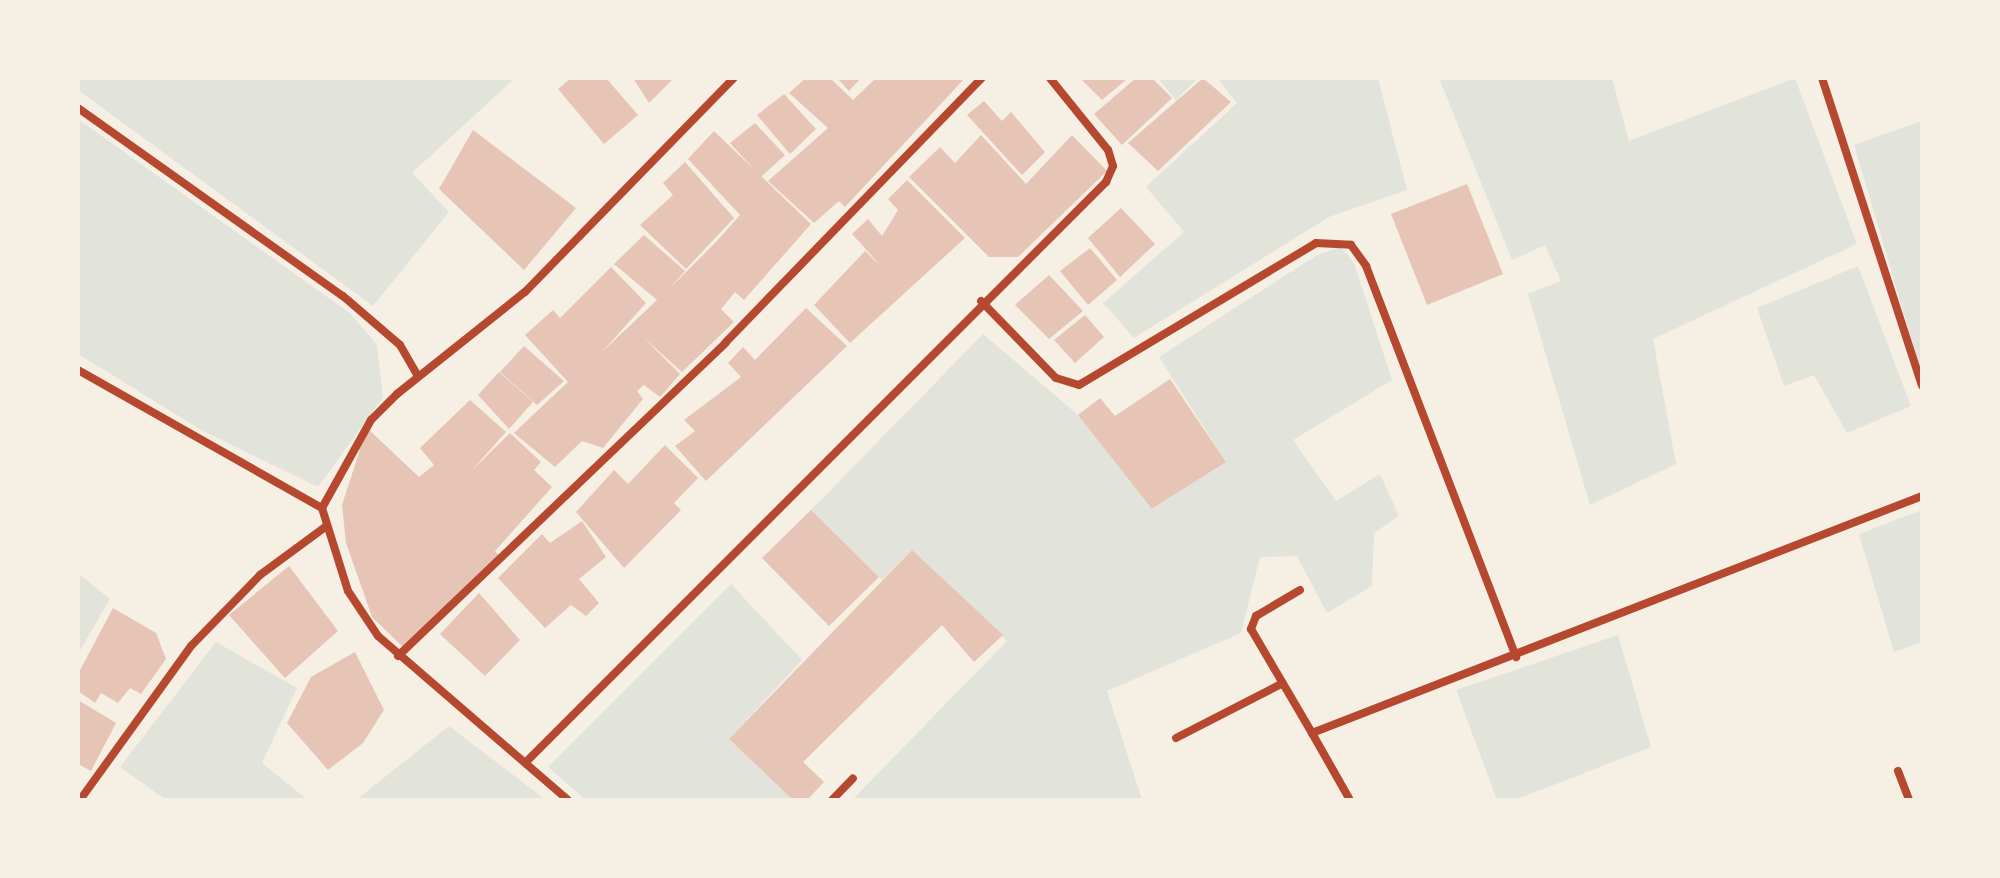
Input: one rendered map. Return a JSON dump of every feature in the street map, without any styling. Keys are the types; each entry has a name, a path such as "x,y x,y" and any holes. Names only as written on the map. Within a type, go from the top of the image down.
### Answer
{"street":[{"path":"568,800 527,761 398,656 348,591 325,527 322,508 371,420 417,374 525,292 734,78"},
{"path":"398,656 725,343 982,78"},
{"path":"527,761 981,301 1106,182 1113,166 1108,150 1050,78"},
{"path":"1822,78 1922,385"},
{"path":"78,108 343,296 400,345 417,374"},
{"path":"981,301 1056,378 1079,385 1316,243 1351,245 1366,266 1516,657"},
{"path":"78,370 322,508"},
{"path":"1312,733 1516,657 1922,496"},
{"path":"80,800 191,646 260,575 325,527"},
{"path":"1300,590 1251,626 1350,800"},
{"path":"1176,738 1283,683"},
{"path":"1898,771 1909,800"},
{"path":"832,800 853,778"},
{"path":"78,779 88,787"}],"shaded area":[{"path":"78,78 515,78 412,173 449,212 373,306 78,90"},
{"path":"1158,78 1198,78 1176,100"},
{"path":"1217,78 1378,78 1407,190 1329,217 1134,338 1103,303 1184,232 1146,187 1237,103"},
{"path":"1439,78 1612,78 1629,141 1795,78 1857,244 1653,339 1676,464 1590,505 1528,294 1561,281 1545,245 1512,260"},
{"path":"78,119 351,314 377,345 383,397 318,487 203,431 78,354"},
{"path":"1922,121 1922,375 1854,145"},
{"path":"1341,247 1354,263 1392,380 1293,440 1336,501 1380,474 1399,516 1374,533 1372,586 1327,613 1297,556 1260,557 1241,633 1107,691 1142,800 852,800 1007,641 912,550 882,580 811,510 983,334 1078,415 1153,509 1226,462 1159,357 1317,255"},
{"path":"1858,266 1911,406 1847,433 1814,375 1784,386 1757,308"},
{"path":"1922,510 1922,642 1894,652 1859,534"},
{"path":"78,573 110,599 78,654"},
{"path":"731,584 802,660 729,739 793,800 586,800 548,767"},
{"path":"1618,635 1651,747 1515,800 1497,800 1456,690"},
{"path":"216,642 297,688 262,763 308,800 166,800 120,767"},
{"path":"449,726 546,800 356,800"}],"building":[{"path":"571,78 606,78 638,115 604,144 558,89"},
{"path":"633,78 674,78 649,103"},
{"path":"806,78 830,78 853,100 876,78 965,78 845,207 839,201 814,223 768,181 828,128 789,93"},
{"path":"837,78 861,78 849,91"},
{"path":"1080,78 1128,78 1102,100"},
{"path":"1136,78 1152,78 1172,98 1122,145 1094,114"},
{"path":"1203,78 1231,102 1158,171 1128,143"},
{"path":"784,94 816,129 790,154 757,115"},
{"path":"984,101 1002,121 1011,112 1045,152 1022,175 967,115"},
{"path":"755,123 785,155 761,177 730,143"},
{"path":"473,130 576,208 524,270 439,189"},
{"path":"714,131 811,224 744,300 735,292 721,309 734,322 682,372 643,337 680,374 660,397 644,385 637,391 643,399 603,448 582,441 555,467 514,433 568,382 525,335 553,310 560,318 611,267 646,303 602,352 657,300 614,264 644,235 685,271 668,290 740,215 688,159"},
{"path":"981,135 1026,184 1072,135 1107,171 1018,257 989,257 909,177 940,147 955,163"},
{"path":"685,162 734,218 686,269 640,225 673,195 663,183"},
{"path":"907,180 965,238 850,343 814,305 865,251 882,267 852,234 868,219 882,236 898,210 888,199"},
{"path":"1467,184 1503,274 1427,305 1391,214"},
{"path":"1121,208 1155,244 1120,277 1088,238"},
{"path":"1090,248 1117,280 1088,305 1060,271"},
{"path":"1049,275 1083,311 1049,339 1015,305"},
{"path":"806,308 847,346 706,481 675,446 695,431 684,420 741,377 728,363 743,347 755,360"},
{"path":"1085,315 1104,337 1075,363 1054,340"},
{"path":"524,346 564,381 537,405 500,372"},
{"path":"499,372 533,402 509,429 478,395"},
{"path":"1170,379 1226,462 1152,509 1078,415 1100,398 1115,416"},
{"path":"470,400 506,432 471,471 510,433 541,462 534,470 552,487 495,551 500,557 405,649 372,617 346,543 342,505 367,428 419,477 434,465 420,448"},
{"path":"665,445 698,478 674,503 681,510 624,568 576,512 614,470 628,484"},
{"path":"811,510 879,577 829,626 762,558"},
{"path":"582,521 606,557 579,579 599,603 586,616 571,605 545,628 498,578 542,534 550,543"},
{"path":"912,550 1003,635 974,662 942,625 803,762 824,782 807,800 793,800 729,739"},
{"path":"289,566 338,631 285,678 229,615"},
{"path":"479,593 520,640 485,676 440,634"},
{"path":"113,608 156,633 166,659 141,694 130,688 118,703 101,693 95,703 78,691 78,674"},
{"path":"355,652 384,710 363,743 328,770 287,723 311,677"},
{"path":"78,700 116,723 91,771 78,764"}]}
